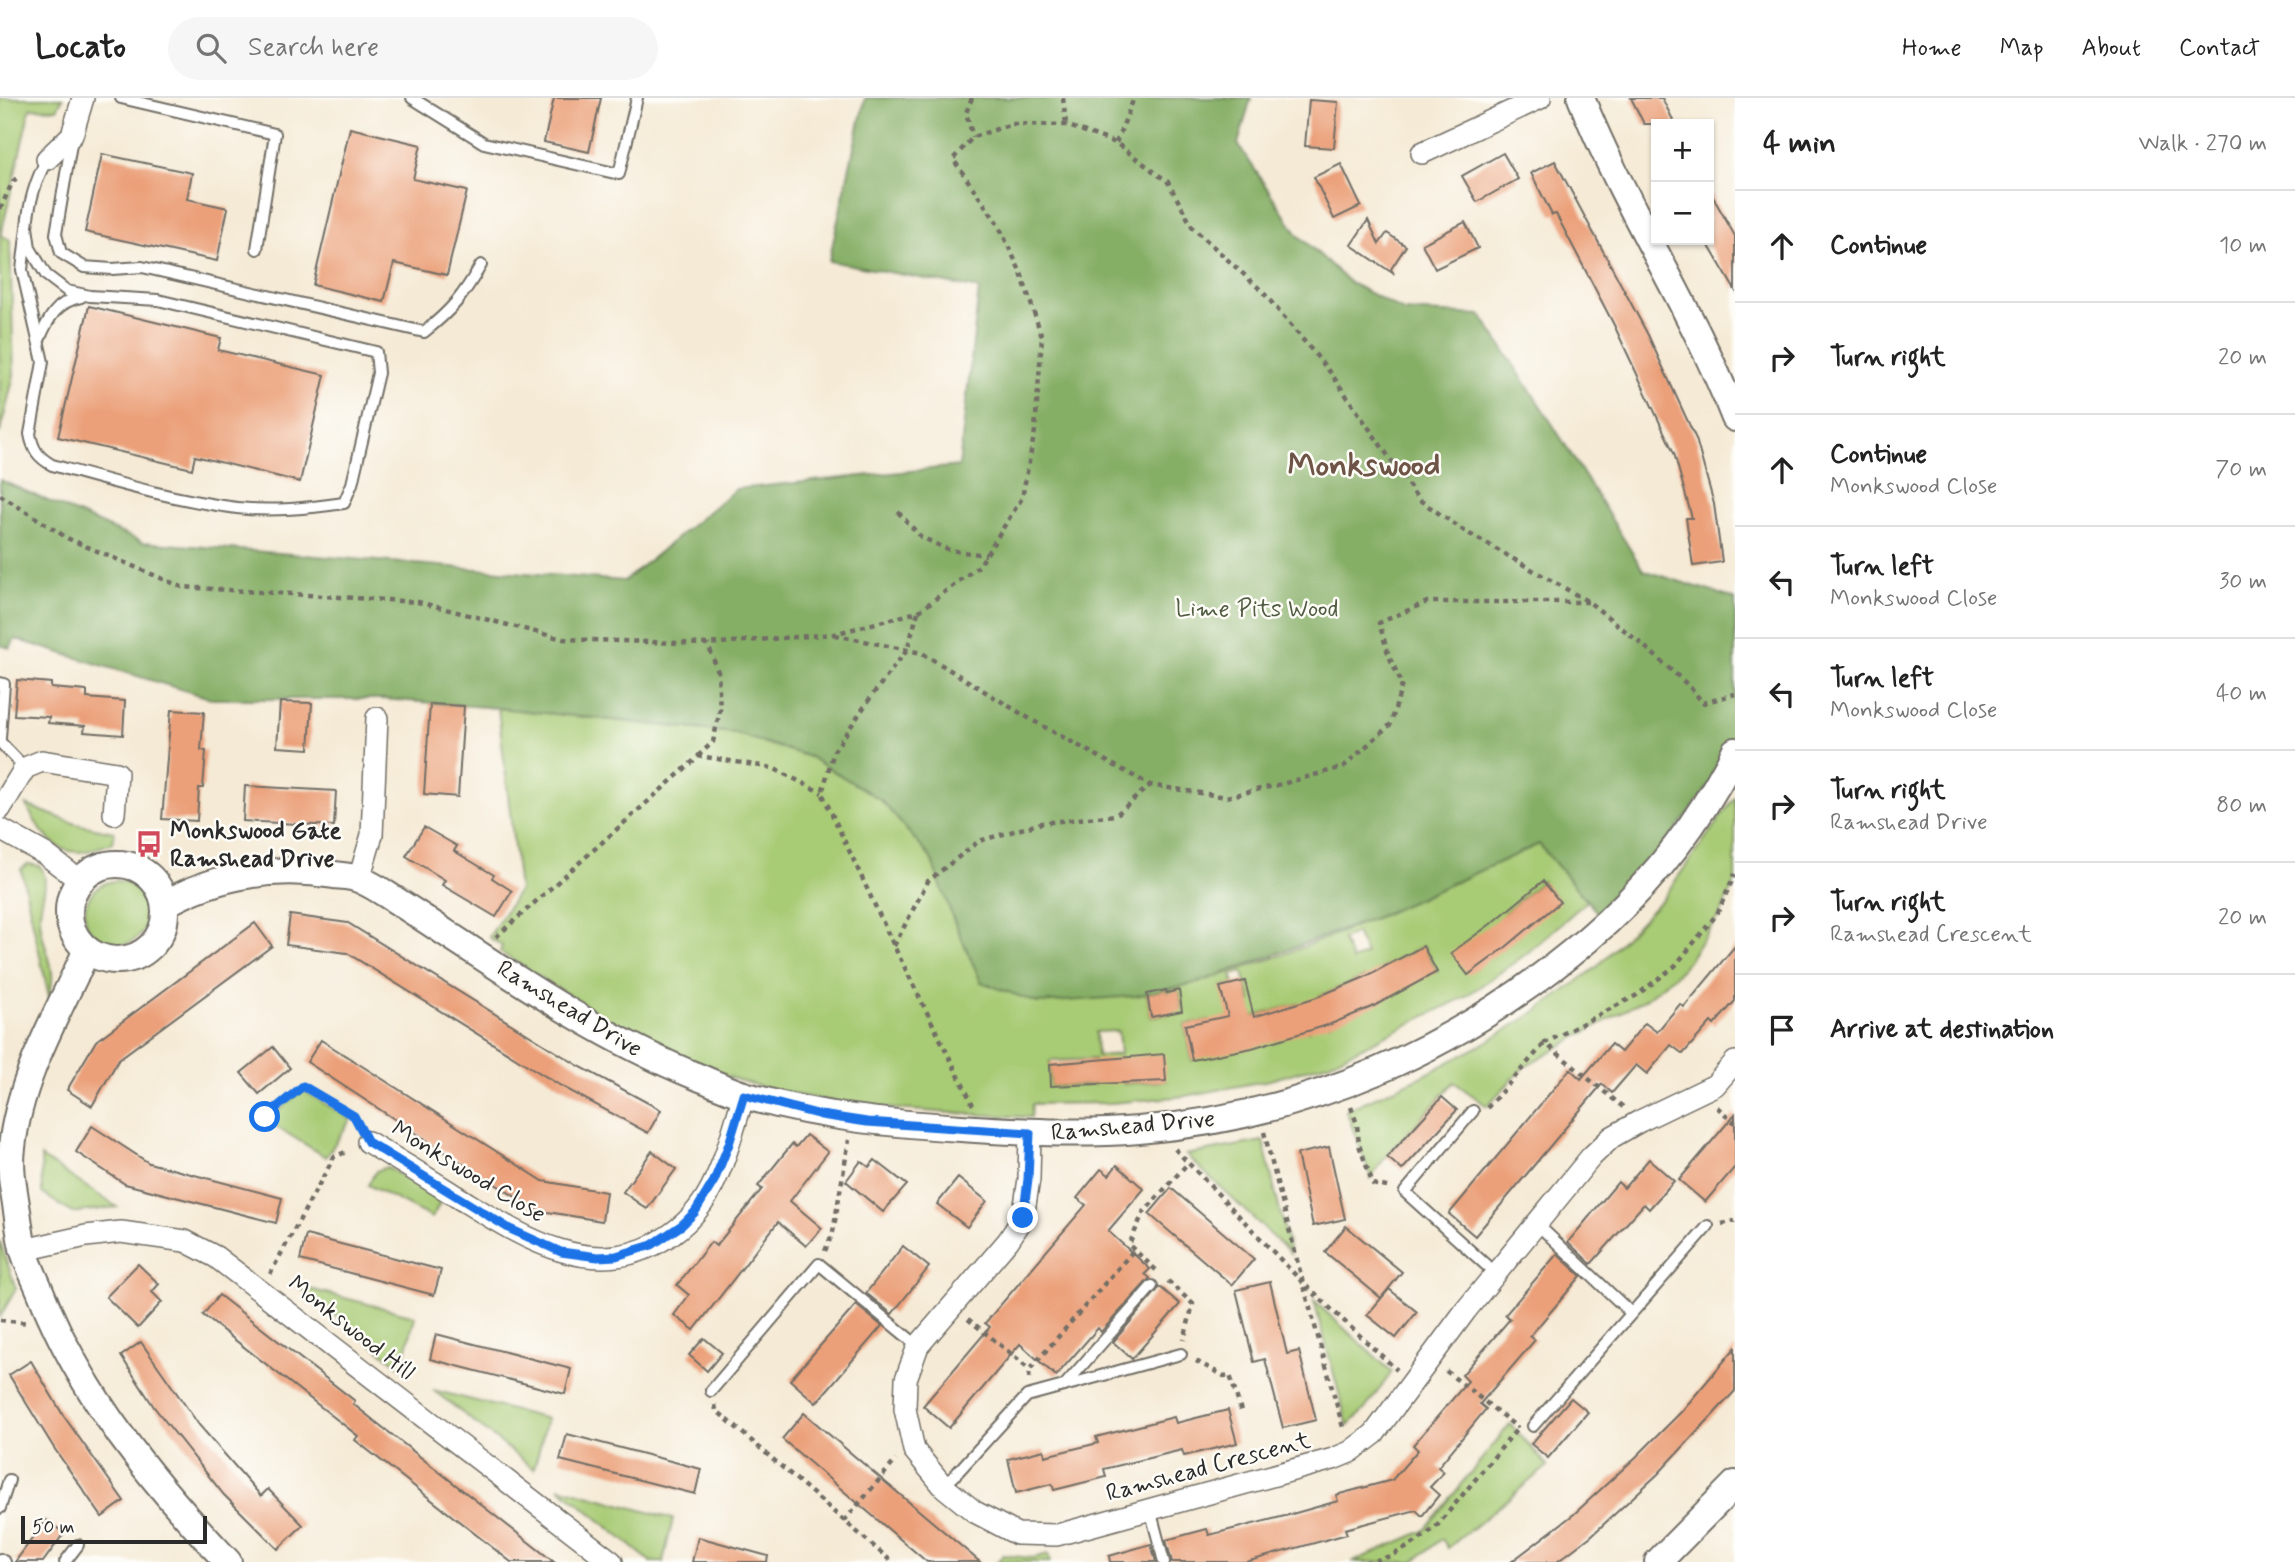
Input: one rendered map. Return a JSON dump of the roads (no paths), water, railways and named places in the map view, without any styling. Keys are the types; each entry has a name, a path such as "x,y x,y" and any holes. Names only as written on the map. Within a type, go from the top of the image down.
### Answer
{"street":[{"path":"47,159 72,135 83,98"},
{"path":"1422,153 1540,98"},
{"path":"1581,98 1618,179 1705,349 1735,418"},
{"path":"359,879 372,835 377,718"},
{"name":"Ramshead Drive","path":"165,904 186,892 212,883 263,871 313,871 359,879 389,895 584,1020 662,1062 744,1095 821,1115 986,1130 1030,1133 1155,1128 1259,1111 1339,1087 1462,1030 1514,997 1606,923 1658,869 1697,819 1735,751"},
{"path":"0,809 25,768 42,761 117,773 114,814"},
{"path":"0,829 45,855 80,881"},
{"path":"113,864 141,870 152,878 165,904 162,932 154,944 131,959 117,961 104,959 87,950 74,935 69,922 71,896 80,881 99,867 113,864"},
{"path":"87,950 26,1082 18,1116 11,1149 12,1183 23,1250 70,1358 129,1447 179,1510 228,1562"},
{"name":"Ramshead Crescent","path":"1030,1133 1023,1218 1008,1241 918,1346 906,1379 905,1409 914,1450 944,1487 975,1512 1017,1535 1057,1535 1333,1459 1350,1452 1374,1434 1466,1310 1591,1157 1612,1137 1714,1085 1735,1062"},
{"name":"Monkswood Close","path":"368,1142 538,1244 579,1256 616,1256 660,1241 695,1212 714,1181 744,1095"},
{"name":"Monkswood Hill","path":"23,1250 86,1236 121,1232 185,1241 216,1257 612,1562"},
{"path":"1658,1562 1735,1484"}],"lane":[{"path":"121,98 275,134 257,249"},
{"path":"412,98 484,143 619,174 637,98"},
{"path":"72,135 56,234 61,253 83,267 142,267 424,332 464,295 481,265"},
{"path":"39,340 52,313 69,299 116,296 158,300 376,352 377,373 352,484 344,503 296,510 237,508 167,495 52,465 40,458 32,446 30,434 43,362 22,270 29,206 34,187 47,159"},
{"path":"27,227 30,248 46,275 67,291 90,296"},
{"path":"0,683 4,684 0,740 25,768"},
{"path":"1474,1111 1405,1192 1496,1273"},
{"path":"1537,1224 1631,1312"},
{"path":"1533,1426 1709,1226"},
{"path":"711,1391 819,1264 918,1346"},
{"path":"1064,1386 1152,1286"},
{"path":"944,1487 1027,1396 1181,1354"},
{"path":"0,1508 9,1480"},
{"path":"1150,1509 1164,1562"},
{"path":"65,1562 78,1545"},
{"path":"0,1559 5,1562"}],"place":[{"name":"Monkswood Gate Ramshead Drive","path":"149,844"}],"district":[{"name":"Monkswood","path":"1364,464"}],"park label":[{"name":"Lime Pits Wood","path":"1257,608"}]}
